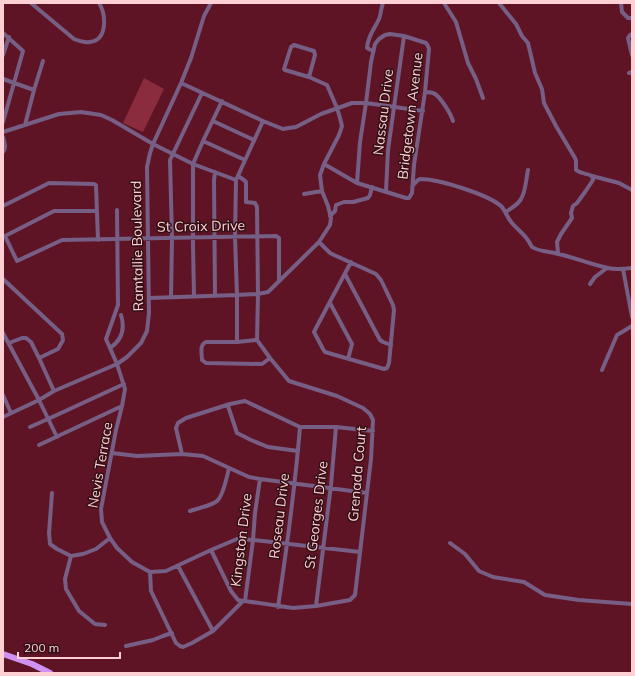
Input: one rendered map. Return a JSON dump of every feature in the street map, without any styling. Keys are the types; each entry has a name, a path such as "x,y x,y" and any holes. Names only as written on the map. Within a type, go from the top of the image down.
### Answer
{"highway":[{"path":"3,654 32,664 50,673"}],"street":[{"path":"31,3 74,39 82,42 90,42 96,40 101,35 104,28 104,14 99,3"},
{"name":"Ramtallie Boulevard","path":"3,417 39,400 54,391 117,364 127,357 141,342 148,331 149,298 147,167 153,144 181,84 204,16 211,3"},
{"path":"357,183 360,142 373,50 368,48 368,42 373,28 379,18 383,3"},
{"path":"444,3 456,22 468,63 483,98"},
{"path":"499,3 516,24 522,36 528,43 535,73 542,89 544,103 575,158 576,170 580,173 603,180 619,183 632,190"},
{"path":"621,3 622,12 628,18 632,18"},
{"path":"3,32 23,51 3,122"},
{"name":"Bridgetown Avenue","path":"373,50 379,39 390,34 404,36 426,43 429,49 426,92 415,156 412,193 409,198 406,198 386,191"},
{"path":"632,34 630,34 628,38 632,55"},
{"name":"Nassau Drive","path":"386,191 388,150 404,36"},
{"path":"3,55 9,37"},
{"path":"149,298 258,294 268,292 319,242 330,225 328,206 322,191 320,175 342,126 337,108 327,85 309,77 284,69 292,46 294,45 314,51 315,55 309,77"},
{"path":"25,125 43,61"},
{"path":"3,79 34,90"},
{"path":"181,84 283,129 296,127 308,120 352,103 366,103 423,111"},
{"path":"426,92 432,93 438,97 452,116 453,121"},
{"path":"171,297 172,238 170,160 202,93"},
{"path":"194,296 193,164 222,101"},
{"path":"3,132 59,114 81,112 101,115 193,164 244,180 246,182 246,202 256,204 257,207 257,340 237,342 206,342 202,345 202,360 206,364 262,364 270,358"},
{"path":"213,121 254,140"},
{"path":"237,342 237,178 263,121"},
{"path":"3,136 6,147 3,152"},
{"path":"203,141 245,160"},
{"path":"324,164 357,183 386,191"},
{"path":"506,212 515,206 521,199 528,170"},
{"path":"215,172 215,295"},
{"path":"558,253 557,242 572,218 571,213 573,206 593,180 592,176"},
{"path":"412,185 420,179 443,182 486,198 501,206 509,219 528,239 531,246 539,250 558,253 607,268 632,268"},
{"path":"3,206 49,183 94,184 96,185 98,240"},
{"path":"330,216 335,211 336,205 338,204 368,198 372,187"},
{"path":"304,194 322,191"},
{"path":"117,210 118,305 106,339 110,348 120,339 124,326 121,315"},
{"path":"4,236 54,211 96,211"},
{"name":"St Croix Drive","path":"4,236 17,261 62,240 276,236 279,238 279,281"},
{"path":"319,242 330,253 351,262 376,274 381,280 394,310 389,363 386,368 380,368 325,352 314,332 351,262"},
{"path":"590,284 595,277 607,268"},
{"path":"623,269 632,317"},
{"path":"345,274 380,340 391,345"},
{"path":"3,279 62,334 63,340 58,349 39,358"},
{"path":"330,303 352,344 348,359"},
{"path":"602,370 616,335 632,326"},
{"path":"3,333 57,437"},
{"path":"9,344 22,338 26,338 31,342 54,391"},
{"name":"Grenada Court","path":"244,601 293,608 316,606 350,600 355,595 373,431 373,420 370,414 363,408 337,396 289,381 257,340"},
{"name":"Nevis Terrace","path":"110,348 125,389 101,509 102,522 117,548 132,562 150,572"},
{"path":"30,427 124,384"},
{"path":"3,395 11,413"},
{"path":"182,454 176,428 178,423 186,418 228,406 230,404 245,401 300,427 336,427 373,431"},
{"path":"39,445 122,406"},
{"path":"228,406 237,433 268,447 298,451"},
{"name":"Roseau Drive","path":"278,607 288,543 300,427"},
{"name":"St Georges Drive","path":"316,606 331,488 336,427"},
{"path":"112,453 137,456 182,454 203,456 249,477 367,493"},
{"path":"190,511 218,501 222,493 229,468"},
{"name":"Kingston Drive","path":"244,601 260,479"},
{"path":"52,493 49,533 50,544 71,556 84,554 96,549 110,538"},
{"path":"244,601 213,632 183,647 176,643 151,591 150,572 166,571 237,539 288,543 360,552"},
{"path":"450,543 465,554 479,571 493,577 524,582 545,595 579,600 632,604"},
{"path":"212,550 231,591 238,600 244,601"},
{"path":"71,556 65,578 66,589 79,611 95,624 105,625"},
{"path":"178,566 213,632"},
{"path":"126,646 153,640 172,633"}],"shaded area":[{"path":"144,78 164,89 143,132 123,123"}]}
